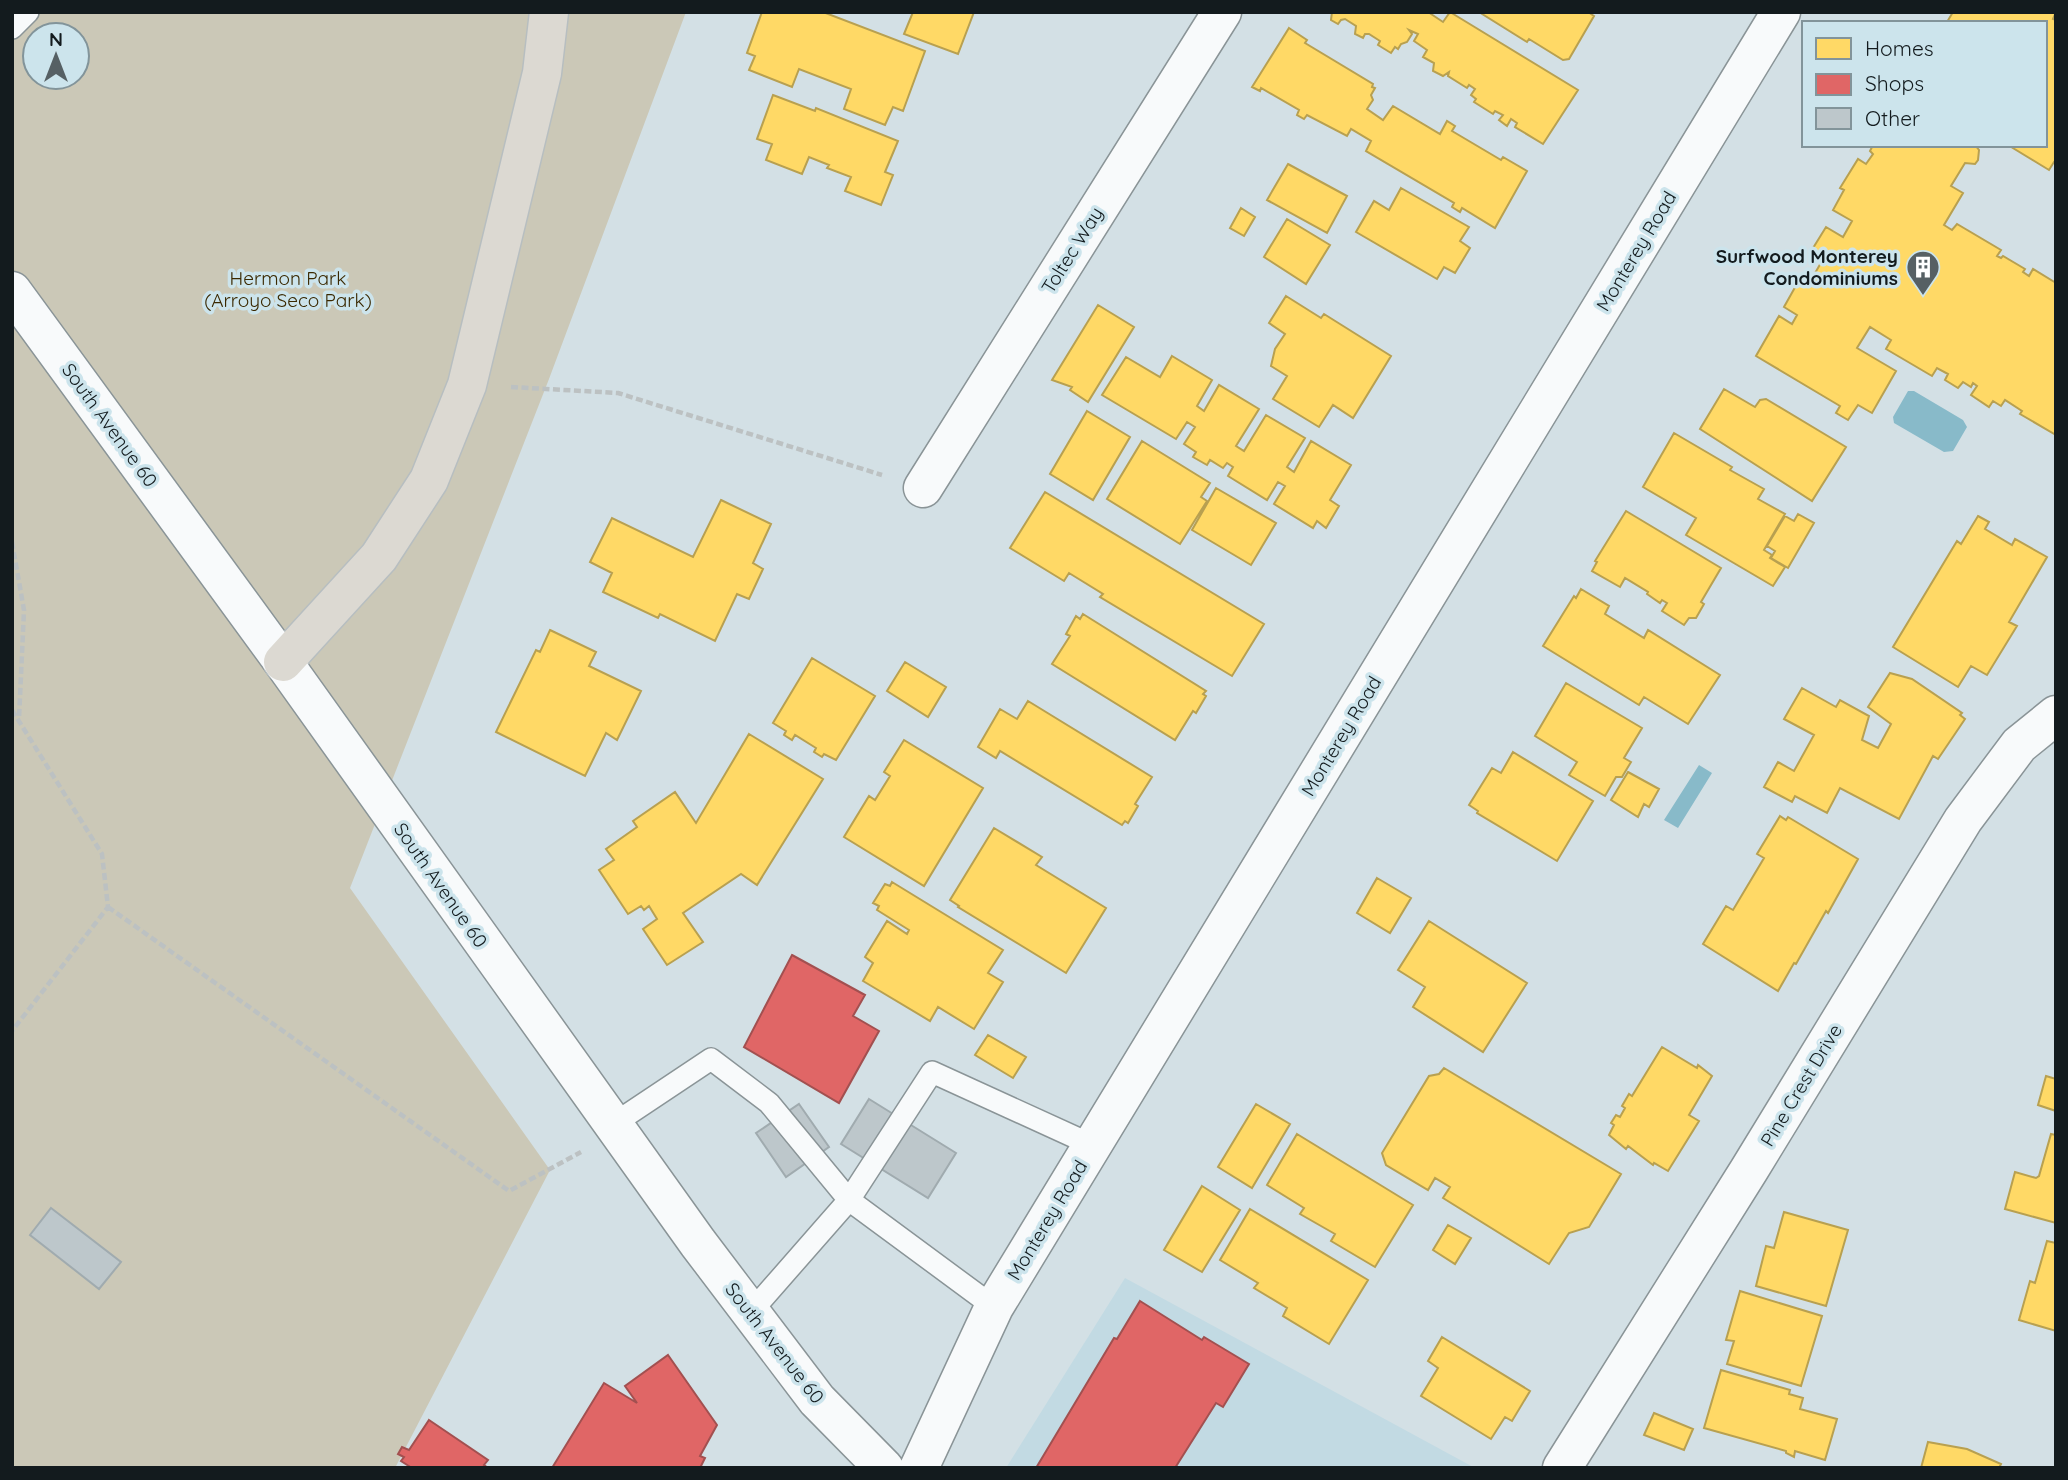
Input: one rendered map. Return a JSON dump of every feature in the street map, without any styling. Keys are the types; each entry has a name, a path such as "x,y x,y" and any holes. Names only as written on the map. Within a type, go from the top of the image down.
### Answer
{"highway":[{"path":"283,662 379,557 429,480 467,385 542,73 549,12"}],"street":[{"name":"Toltec Way","path":"923,488 1222,12"},
{"name":"Monterey Road","path":"919,1468 994,1307 1781,12"},
{"name":"South Avenue 60","path":"12,291 283,662 615,1129 750,1313 817,1400 884,1468"},
{"name":"Pine Crest Drive","path":"1562,1468 1756,1159 1962,820 2019,745 2056,715"}],"lane":[{"path":"12,28 28,12"},
{"path":"615,1129 711,1059 769,1103 849,1200 994,1307"},
{"path":"750,1313 849,1200 932,1072 1092,1145"}],"path":[{"path":"467,385 618,393 923,488"},
{"path":"12,542 24,610 19,720"},
{"path":"12,710 102,854 108,907 12,1031"},
{"path":"108,907 509,1191 615,1129"}],"shaded area":[{"path":"1125,1278 1475,1468 1006,1468"}],"green space":[{"name":"Hermon Park (Arroyo Seco Park)","path":"12,12 686,12 549,379 350,888 550,1170 395,1468 12,1468"}],"water":[{"path":"1908,391 1914,391 1963,420 1967,427 1953,451 1944,452 1894,423 1893,417"},
{"path":"1699,765 1712,773 1678,828 1664,820"}],"building: Homes":[{"path":"762,12 823,12 925,51 903,111 893,107 885,125 844,109 851,89 799,69 792,87 749,70 755,56 747,53"},
{"path":"913,12 974,12 958,54 904,34"},
{"path":"1332,12 1428,12 1443,22 1450,12 1578,90 1543,144 1515,127 1517,123 1511,119 1507,126 1499,120 1503,115 1495,111 1493,114 1474,102 1476,99 1471,95 1475,89 1469,85 1467,88 1448,76 1449,72 1443,76 1433,71 1434,63 1423,57 1427,50 1414,41 1418,34 1409,30 1412,34 1407,42 1401,44 1398,49 1395,47 1391,53 1378,45 1380,41 1369,34 1365,34 1363,38 1355,34 1356,26 1345,19 1338,24 1331,20"},
{"path":"1479,12 1588,12 1594,16 1569,59 1563,60 1529,39 1527,42"},
{"path":"1953,12 2056,12 2053,19 2056,20 2056,163 2054,162 2049,170 2011,147 2047,147 2047,21 1948,21"},
{"path":"1289,28 1307,40 1305,43 1373,84 1373,100 1367,109 1383,120 1393,106 1440,134 1447,121 1455,126 1452,131 1501,160 1503,157 1527,171 1495,228 1462,208 1460,212 1452,207 1454,203 1366,151 1371,141 1351,129 1347,136 1307,115 1304,119 1297,115 1299,110 1261,88 1260,91 1252,87"},
{"path":"773,95 815,111 816,108 898,141 885,172 893,175 881,205 845,191 851,177 827,168 829,165 809,157 802,174 766,160 772,144 757,139"},
{"name":"Surfwood Monterey Condominiums","path":"1872,147 1977,147 1979,150 1975,164 1965,163 1951,186 1963,193 1944,225 1952,230 1957,224 2001,250 1997,256 2003,256 2025,269 2023,272 2029,276 2033,269 2056,283 2056,435 2020,414 2022,411 2005,400 2001,406 1993,401 1989,407 1971,395 1977,386 1973,383 1971,387 1963,382 1958,388 1945,380 1948,374 1937,368 1932,376 1886,349 1891,340 1870,327 1857,348 1896,371 1872,413 1858,405 1848,420 1836,413 1840,406 1756,356 1779,316 1792,324 1797,315 1784,307 1798,282 1807,287 1822,261 1810,253 1826,227 1843,237 1852,221 1833,210 1844,190 1840,188 1858,159 1866,164 1873,154 1870,151"},
{"path":"1288,164 1347,196 1327,233 1267,200"},
{"path":"1401,188 1469,227 1460,241 1470,248 1455,273 1444,267 1437,279 1356,232 1374,201 1389,210"},
{"path":"1241,208 1255,217 1244,236 1230,228"},
{"path":"1287,219 1330,245 1306,284 1264,257"},
{"path":"1286,296 1321,318 1324,314 1391,356 1353,418 1333,405 1319,427 1273,399 1287,376 1271,366 1275,349 1285,334 1269,323"},
{"path":"1098,305 1134,327 1088,402 1070,390 1072,387 1052,380"},
{"path":"1172,356 1212,380 1197,406 1204,411 1219,385 1259,409 1236,446 1244,451 1266,415 1305,438 1287,467 1294,472 1311,441 1351,465 1330,500 1339,506 1326,528 1317,521 1313,528 1274,504 1285,486 1278,482 1267,500 1228,476 1233,467 1227,463 1223,468 1210,460 1207,465 1193,457 1196,452 1184,444 1195,427 1187,422 1176,439 1102,395 1126,357 1160,377"},
{"path":"1724,389 1755,407 1760,400 1766,399 1846,447 1812,501 1700,429"},
{"path":"1087,411 1130,437 1093,500 1050,474"},
{"path":"1674,433 1764,489 1758,499 1785,514 1764,550 1772,555 1770,558 1785,567 1773,586 1686,535 1696,518 1643,487"},
{"path":"1142,441 1210,483 1201,497 1207,501 1180,544 1107,499"},
{"path":"1216,488 1276,523 1251,565 1192,530"},
{"path":"1045,492 1264,624 1232,676 1100,597 1103,594 1069,573 1064,581 1010,548"},
{"path":"721,500 771,524 753,563 763,569 749,599 737,594 715,641 660,614 658,618 603,592 612,573 590,562 612,518 693,557"},
{"path":"1626,511 1721,568 1701,602 1704,604 1696,618 1689,618 1684,625 1662,611 1667,603 1662,600 1660,603 1625,578 1620,587 1592,571 1597,562 1595,561"},
{"path":"1798,514 1814,523 1788,568 1771,558 1775,551 1767,546 1785,516 1794,521"},
{"path":"1978,516 1989,522 1985,529 2012,545 2015,539 2047,557 2009,622 2017,626 1987,675 1971,666 1958,687 1893,647 1957,541 1961,544"},
{"path":"1581,589 1609,606 1605,614 1644,638 1648,630 1720,675 1688,724 1644,697 1639,705 1543,646"},
{"path":"1083,614 1206,691 1196,713 1193,711 1175,740 1052,664 1070,636 1066,634 1076,616 1080,619"},
{"path":"550,630 596,652 589,666 641,691 617,740 606,733 585,776 496,732 536,650 540,652"},
{"path":"812,658 875,696 836,760 824,754 822,757 814,752 816,748 795,735 792,740 784,735 786,731 773,723"},
{"path":"905,662 946,687 928,717 887,691"},
{"path":"1890,673 1912,679 1962,713 1960,715 1965,719 1938,759 1933,756 1899,819 1840,788 1827,813 1795,796 1792,802 1764,787 1778,762 1794,771 1814,735 1784,719 1802,688 1836,707 1840,700 1869,716 1862,740 1878,748 1891,724 1868,707"},
{"path":"1566,683 1642,728 1624,758 1631,762 1622,777 1616,777 1605,796 1569,775 1577,762 1535,736"},
{"path":"1028,701 1152,777 1135,804 1138,806 1128,823 1125,821 1122,825 1000,751 996,758 978,747 1000,709 1017,719"},
{"path":"749,734 823,779 757,885 741,874 683,913 703,942 667,965 643,929 657,919 649,906 644,910 641,906 628,914 599,870 614,860 606,849 637,827 633,821 675,792 696,823"},
{"path":"904,740 983,788 924,886 844,837 869,796 875,800 890,776 884,772"},
{"path":"1513,752 1593,801 1557,861 1477,813 1478,811 1469,805 1492,768 1501,773"},
{"path":"1628,772 1659,789 1649,807 1644,804 1638,817 1611,800"},
{"path":"1780,816 1786,820 1788,817 1858,859 1828,913 1826,911 1778,991 1703,944 1726,906 1733,910 1764,858 1757,854"},
{"path":"994,828 1042,857 1036,865 1106,908 1066,973 950,900"},
{"path":"1377,878 1411,898 1390,933 1357,913"},
{"path":"892,882 1003,950 988,973 1003,982 974,1029 938,1007 930,1021 863,981 873,963 865,957 887,921 907,934 909,930 877,910 879,906 873,903 885,884 890,886"},
{"path":"1429,921 1527,983 1483,1052 1413,1007 1425,987 1398,970"},
{"path":"988,1035 1026,1057 1013,1078 975,1055"},
{"path":"1662,1047 1697,1068 1698,1065 1712,1076 1689,1115 1699,1121 1668,1171 1654,1163 1653,1165 1628,1146 1626,1149 1609,1135 1614,1125 1611,1123 1616,1115 1620,1117 1625,1108 1622,1106 1629,1094 1632,1096"},
{"path":"1444,1068 1621,1174 1589,1227 1569,1233 1549,1264 1443,1198 1450,1187 1435,1178 1428,1190 1386,1165 1382,1153 1429,1076 1439,1074"},
{"path":"2046,1076 2056,1079 2056,1111 2038,1105"},
{"path":"1256,1104 1290,1124 1252,1188 1218,1167"},
{"path":"1297,1134 1413,1205 1375,1267 1331,1241 1335,1234 1300,1214 1304,1208 1267,1185"},
{"path":"2051,1134 2056,1135 2056,1223 2005,1209 2015,1172 2036,1178 2039,1176"},
{"path":"1202,1186 1240,1210 1202,1272 1164,1250"},
{"path":"1250,1209 1368,1280 1329,1344 1283,1316 1287,1308 1254,1288 1258,1283 1220,1260"},
{"path":"1784,1212 1848,1230 1826,1306 1756,1286 1766,1246 1774,1248"},
{"path":"1448,1225 1471,1238 1455,1264 1433,1250"},
{"path":"2047,1241 2056,1243 2056,1331 2019,1320 2030,1281 2035,1283"},
{"path":"1740,1291 1822,1316 1801,1386 1727,1364 1734,1341 1726,1340"},
{"path":"1442,1337 1530,1391 1512,1421 1505,1417 1491,1439 1421,1396 1438,1368 1428,1361"},
{"path":"1721,1370 1790,1390 1789,1394 1803,1398 1800,1409 1837,1419 1825,1460 1795,1451 1794,1457 1786,1451 1704,1428"},
{"path":"1654,1413 1693,1429 1684,1450 1644,1435"},
{"path":"1928,1442 1967,1449 2001,1464 1999,1468 1921,1468"}],"building: Shops":[{"path":"792,955 865,995 853,1016 879,1031 839,1103 744,1047"},
{"path":"1140,1301 1202,1340 1204,1337 1249,1364 1223,1407 1216,1403 1175,1468 1036,1468 1114,1338 1117,1339"},
{"path":"668,1355 717,1425 700,1456 705,1458 700,1468 552,1468 604,1383 637,1403 625,1386"},
{"path":"429,1420 488,1460 484,1465 488,1468 412,1468 401,1461 404,1457 398,1454 402,1447 409,1450"}],"building: Other":[{"path":"869,1099 956,1153 928,1198 841,1144"},
{"path":"799,1104 829,1147 786,1177 756,1133"},
{"path":"51,1208 121,1262 99,1289 30,1235"}],"place":[{"name":"Surfwood Monterey Condominiums","path":"1923,297"}]}
